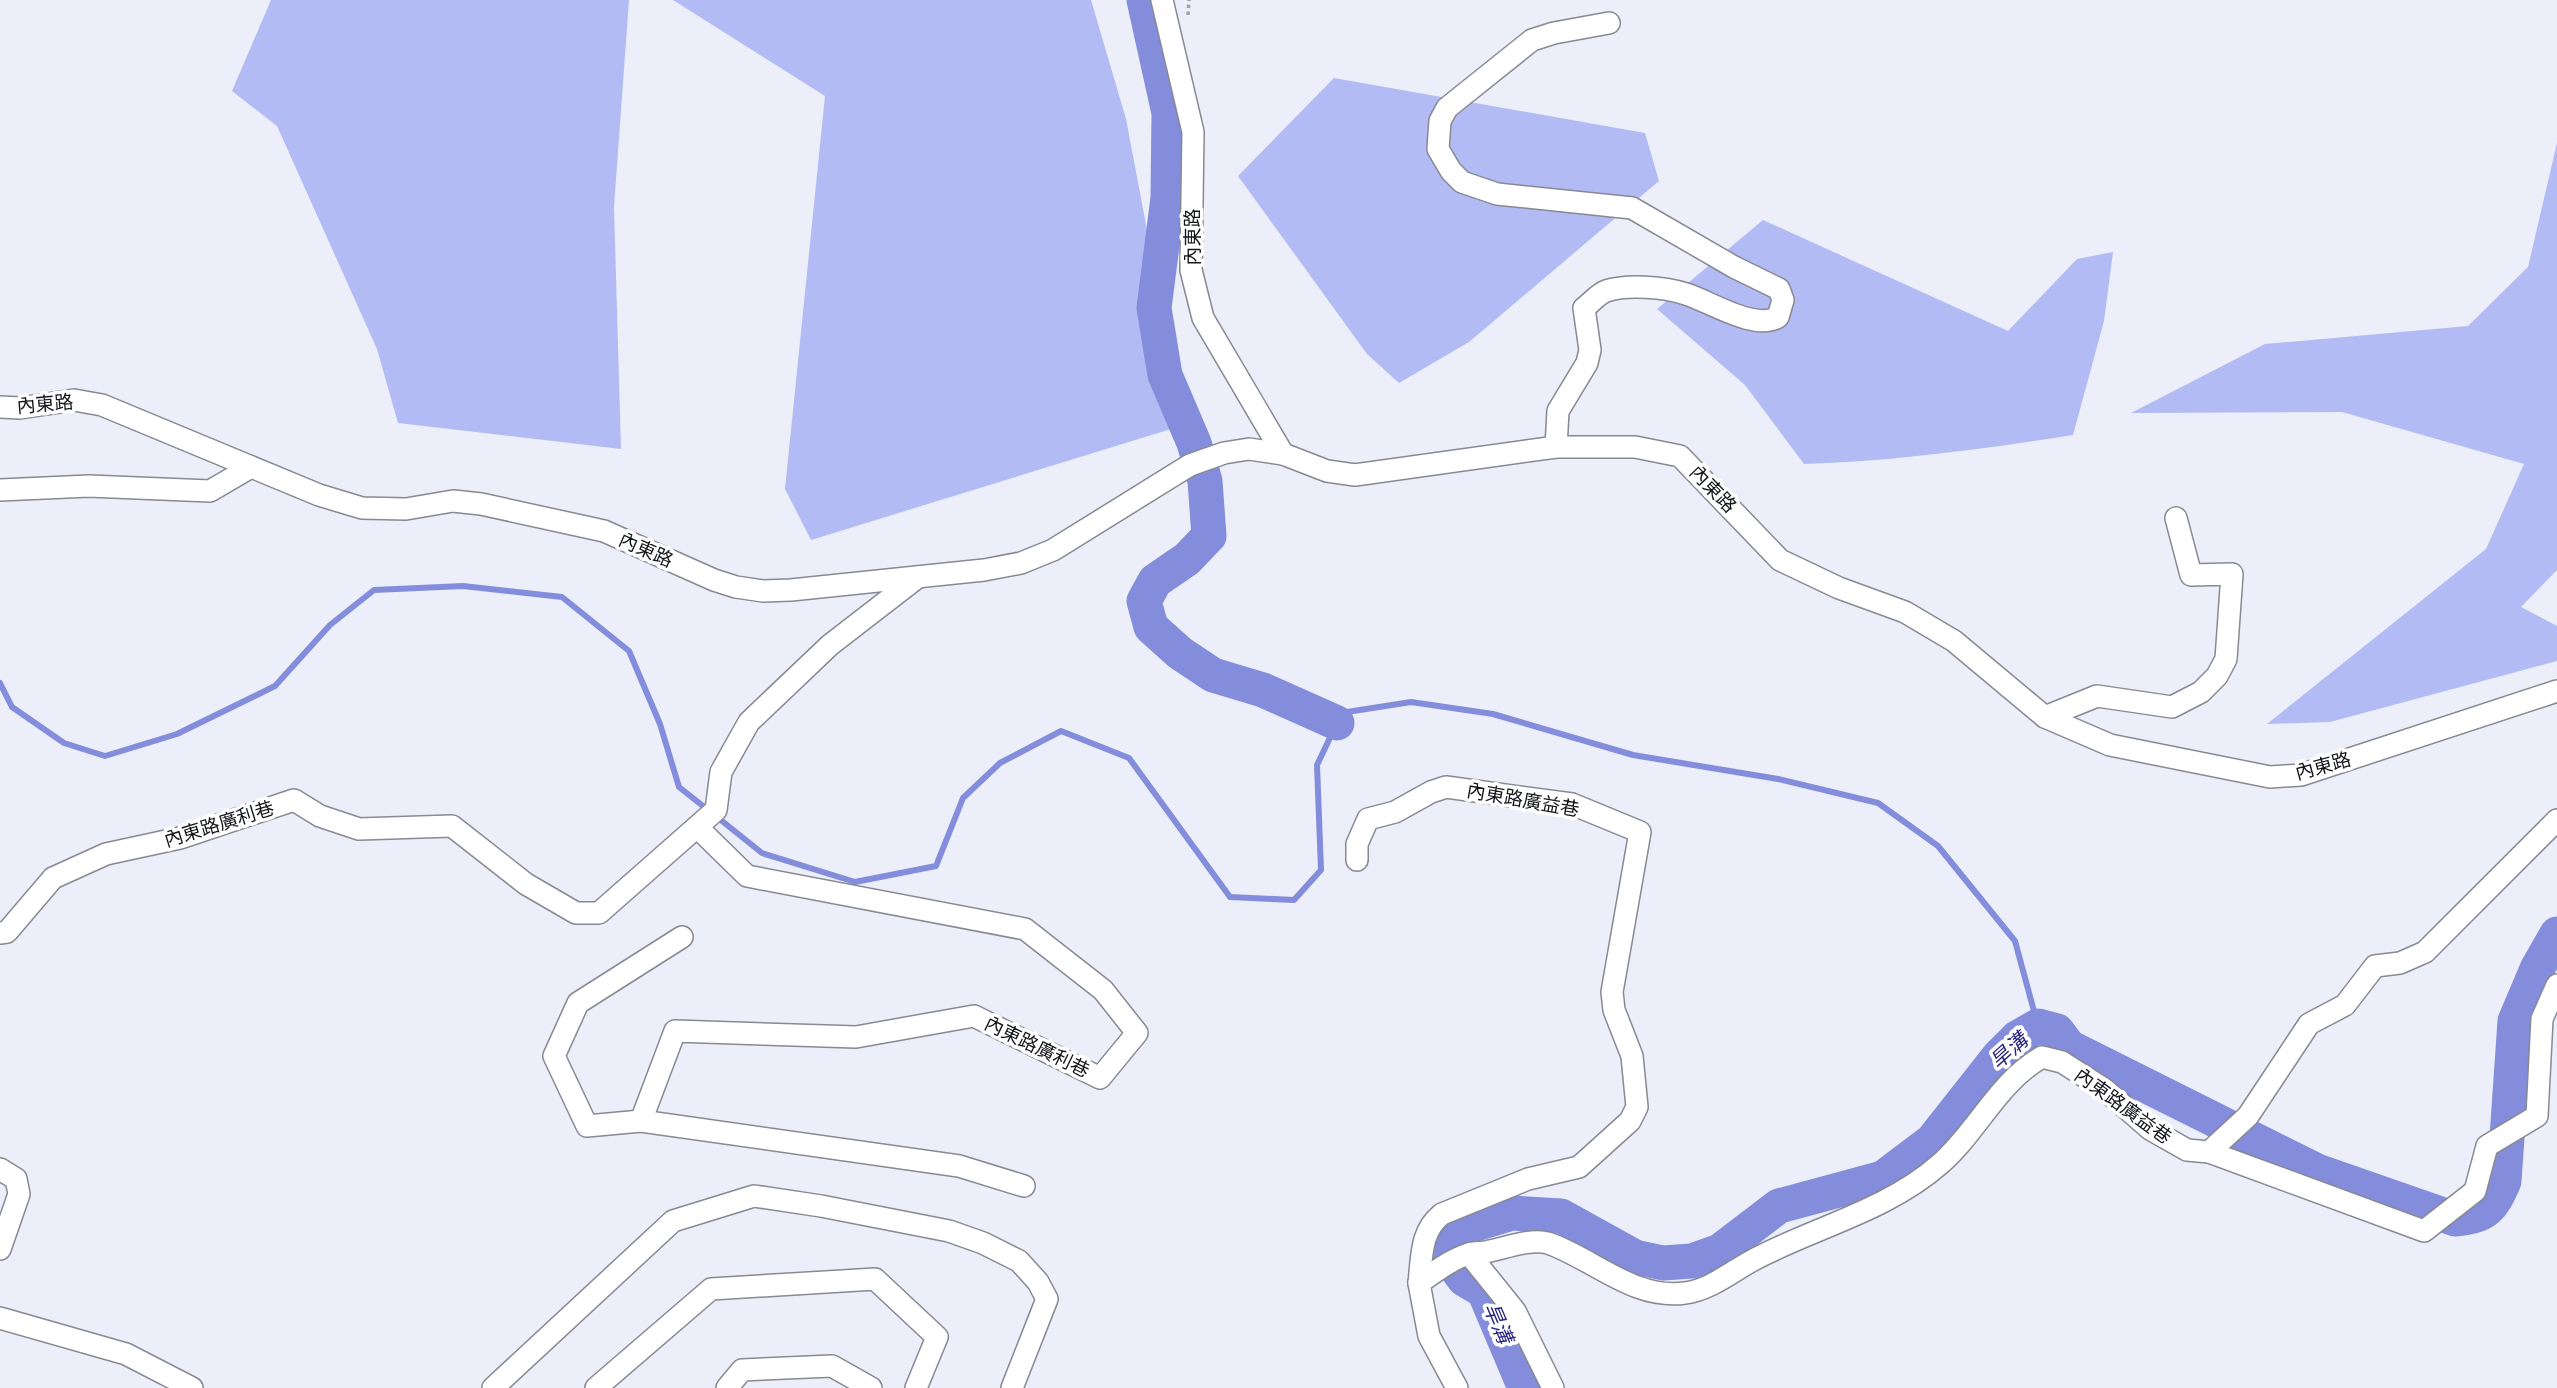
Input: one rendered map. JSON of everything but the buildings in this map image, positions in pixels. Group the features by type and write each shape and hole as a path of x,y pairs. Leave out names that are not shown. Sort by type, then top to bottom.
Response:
{"street":[{"name":"內東路","path":"1162,0 1193,132 1191,270 1203,318 1283,454"},
{"path":"1556,447 1558,411 1587,363 1590,350 1584,308 1603,292 1630,286 1685,293 1755,321 1771,321 1778,317 1783,300 1779,289 1734,267 1632,208 1497,194 1462,182 1444,160 1438,149 1437,138 1440,121 1447,108 1532,40 1553,33 1609,23"},
{"name":"內東路","path":"0,407 20,408 74,400 103,405 319,495 362,508 406,509 453,501 481,504 604,531 714,580 763,591 918,577 1021,563 1054,550 1191,465 1214,456 1249,449 1283,454 1327,471 1355,475 1556,447 1635,447 1680,456 1780,560 1839,588 1905,612 1954,641 2045,717 2110,745 2270,776 2301,775 2557,691"},
{"path":"0,490 89,486 211,491 251,467"},
{"path":"2045,717 2097,696 2172,707 2202,692 2217,676 2226,659 2232,574 2191,575 2176,518"},
{"name":"內東路廣利巷","path":"0,933 7,932 53,878 106,854 180,838 294,800 320,816 359,829 452,826 526,884 576,913 599,913 716,810 722,772 749,722 830,645 918,577"},
{"name":"內東路廣益巷","path":"1357,860 1357,844 1368,818 1395,813 1431,792 1446,787 1572,804 1640,832 1612,992 1614,1010 1632,1056 1637,1107 1630,1121 1579,1167 1528,1179 1442,1214 1424,1234 1419,1283 1429,1336 1457,1388"},
{"path":"2557,820 2424,952 2400,962 2375,967 2345,1005 2308,1024 2248,1116 2210,1152 2424,1231 2474,1191 2487,1146 2538,1116 2542,1019 2557,985"},
{"name":"內東路廣利巷","path":"641,1121 675,1031 856,1037 974,1016 1100,1078 1137,1033 1103,990 1025,929 747,876 697,827"},
{"path":"682,937 578,1003 554,1056 587,1126 641,1121 959,1166 1024,1186"},
{"name":"內東路廣益巷","path":"1419,1283 1444,1266 1469,1254 1487,1252 1507,1245 1545,1242 1645,1291 1664,1294 1688,1293 1760,1256 1898,1195 1941,1163 2005,1088 2026,1066 2042,1057 2062,1062 2104,1089 2150,1129 2187,1150 2210,1152"},
{"path":"0,1169 16,1179 19,1194 0,1249"},
{"path":"493,1388 673,1221 754,1196 949,1231 983,1243 1019,1261 1038,1282 1047,1299 1012,1388"},
{"path":"1469,1254 1515,1311 1553,1388"},
{"path":"596,1388 710,1289 875,1279 937,1337 916,1388"},
{"path":"0,1318 126,1354 192,1388"},
{"path":"727,1388 742,1370 832,1366 871,1388"}],"shaded area":[{"path":"271,0 629,0 614,207 621,449 398,423 377,349 277,126 232,91"},
{"path":"673,0 1091,0 1126,119 1184,425 811,540 785,489 825,96"},
{"path":"1334,78 1645,133 1659,181 1469,342 1399,383 1367,354 1238,176"},
{"path":"2557,143 2557,570 2521,607 2557,626 2557,661 2330,722 2267,724 2486,549 2524,464 2342,412 2131,413 2265,344 2468,326 2528,267"},
{"path":"1763,220 2008,331 2077,259 2113,252 2104,321 2073,435 1939,454 1804,464 1745,385 1657,309"}],"waterway":[{"path":"1144,0 1169,113 1168,198 1154,308 1165,375 1194,443 1205,481 1209,536 1187,559 1155,581 1144,601 1151,627 1180,653 1213,675 1263,690 1337,723"},
{"path":"0,683 12,707 64,743 105,756 177,734 275,686 330,625 374,590 463,586 562,597 629,651 660,724 679,787 708,810"},
{"path":"717,817 762,853 855,882 936,866 963,798 1000,763 1061,731 1129,758 1230,897 1294,900 1321,870 1317,765 1337,723 1347,712 1411,702 1493,714 1633,755 1778,779 1878,803 1938,846 2015,941 2038,1026"},
{"name":"旱溝","path":"1525,1388 1484,1291 1464,1279 1445,1253 1452,1236 1469,1226 1512,1213 1561,1216 1635,1257 1663,1263 1692,1261 1720,1251 1779,1206 1883,1178 1932,1141 1999,1056 2017,1038 2038,1026 2057,1031 2069,1047 2317,1171 2455,1219 2481,1213 2491,1205 2504,1181 2515,1021 2537,969 2557,934"}]}
